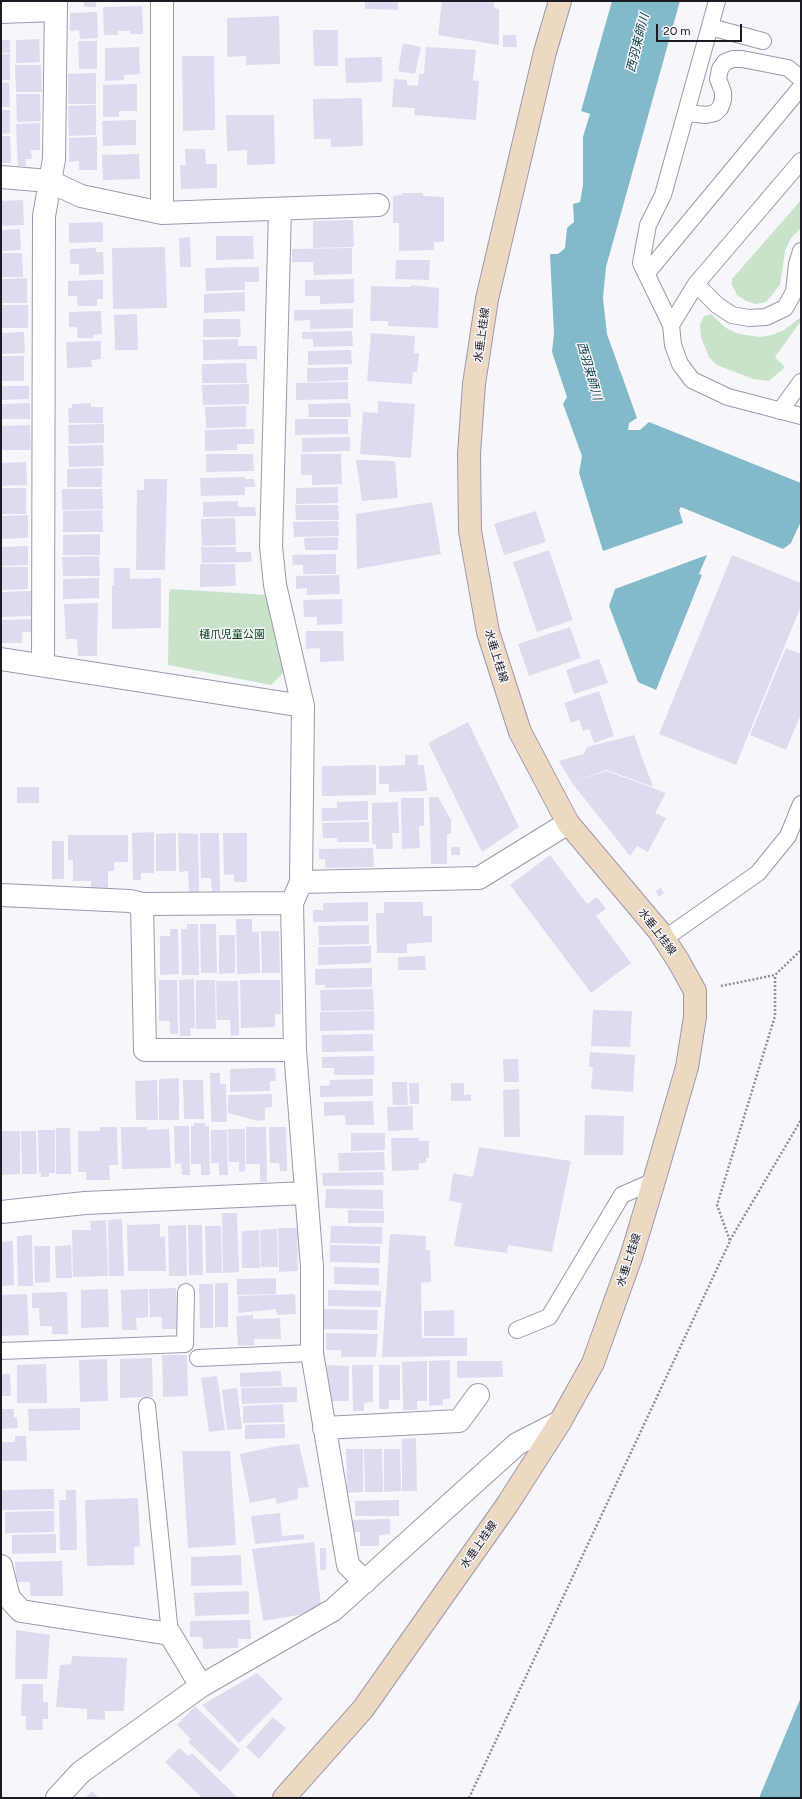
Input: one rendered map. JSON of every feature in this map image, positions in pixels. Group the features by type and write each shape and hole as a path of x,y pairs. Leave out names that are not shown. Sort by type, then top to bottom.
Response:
{"main road":[{"name":"水垂上桂線","path":"284,1798 362,1709 507,1505 560,1422 593,1363 631,1257 654,1181 687,1067 695,1017 695,991 664,939 568,823 520,732 488,632 470,531 469,454 474,392 487,299 544,60 560,1"}],"street":[{"path":"162,1 162,214"},
{"path":"1,12 56,6 54,158 44,216 43,664"},
{"path":"1,177 49,181 81,196 162,214 378,205"},
{"path":"280,209 271,546 275,585 302,706 301,882 292,903 295,1050 312,1267 312,1353 348,1565 365,1582"},
{"path":"1,659 43,664 302,706"},
{"path":"301,882 479,878 568,823"},
{"path":"1,895 130,901 142,904 292,903"},
{"path":"142,904 145,1050 295,1050"},
{"path":"1,1212 84,1203 306,1193"},
{"path":"324,1428 459,1421 478,1395"},
{"path":"57,1798 81,1772 201,1686 333,1610 517,1444 560,1422"},
{"path":"1,1566 11,1613 170,1634 201,1686"}],"lane":[{"path":"717,1 663,195 648,225 641,263 671,324 673,345 680,364 692,380 728,397 801,416"},
{"path":"710,27 763,41"},
{"path":"686,113 706,115 715,113 720,108 723,100 723,92 718,79 720,69 725,62 733,59 742,59 788,68 801,79"},
{"path":"646,274 801,87"},
{"path":"671,324 696,284 801,161"},
{"path":"696,284 717,305 732,315 749,318 766,317 785,308 794,292 797,264 801,251"},
{"path":"780,411 801,382"},
{"path":"664,939 758,873 788,836 801,804"},
{"path":"517,1330 548,1317 622,1195 654,1181"},
{"path":"1,1351 185,1344 186,1292"},
{"path":"198,1358 312,1353"},
{"path":"147,1406 170,1634"},
{"path":"299,1798 362,1709"}],"path":[{"path":"695,991 775,975 801,950"},
{"path":"730,1241 717,1205 775,1016 775,975"},
{"path":"469,1798 730,1241 801,1120"}],"green space":[{"path":"801,200 801,228 791,238 785,251 780,285 766,302 755,304 746,301 737,295 732,285 732,279"},
{"path":"711,314 726,328 739,334 760,337 772,335 784,330 801,317 801,321 775,357 785,367 769,381 753,379 717,365 709,357 701,337 700,325 704,316"},
{"name":"樋爪児童公園","path":"171,589 268,595 285,671 271,685 168,665 169,593"}],"water":[{"name":"西羽束師川","path":"612,1 680,1 606,267 603,298 607,334 637,418 629,423 628,430 640,430 649,422 801,483 801,521 791,543 783,549 681,507 679,510 683,523 603,551 579,473 582,456 563,404 567,397 552,352 554,334 550,254 558,254 565,248 567,228 574,222 573,204 580,202 583,185 583,137 590,114 581,111"},
{"path":"707,555 699,574 702,575 656,690 638,682 609,606 615,589"},
{"path":"801,1697 801,1798 759,1798"}],"building":[{"path":"84,1 96,1 96,7 84,7"},
{"path":"365,1 398,1 398,10 365,9"},
{"path":"442,1 494,1 494,8 499,9 499,45 438,35"},
{"path":"142,6 143,34 130,34 130,31 118,31 118,35 104,35 103,7"},
{"path":"97,12 98,38 80,39 79,30 70,31 70,13"},
{"path":"279,16 280,64 246,65 246,56 227,57 227,18"},
{"path":"313,30 338,30 338,66 314,66"},
{"path":"503,35 516,35 517,47 503,47"},
{"path":"39,39 40,62 16,63 16,40"},
{"path":"1,40 10,40 10,53 1,53"},
{"path":"78,41 97,41 97,69 79,69"},
{"path":"403,43 421,47 415,74 398,71"},
{"path":"139,47 140,74 124,75 124,80 105,81 105,48"},
{"path":"426,47 476,50 473,80 479,81 476,120 414,115 415,108 392,107 394,79 407,80 407,85 418,86 419,74 424,74"},
{"path":"1,54 10,54 10,80 1,80"},
{"path":"182,56 214,56 215,130 183,131"},
{"path":"382,57 382,82 346,83 345,58"},
{"path":"15,65 41,65 42,92 16,92"},
{"path":"96,73 96,104 68,104 68,74"},
{"path":"9,82 10,107 1,107 1,83"},
{"path":"137,84 137,111 119,111 119,117 103,117 103,85"},
{"path":"16,94 40,94 41,121 17,122"},
{"path":"362,98 363,146 331,147 331,139 314,139 313,99"},
{"path":"96,105 96,135 69,136 68,106"},
{"path":"1,110 10,110 10,133 1,134"},
{"path":"226,115 274,115 275,164 247,165 247,150 227,151"},
{"path":"136,120 136,145 103,146 102,121"},
{"path":"40,123 40,150 31,150 32,159 26,159 26,166 18,166 16,124"},
{"path":"1,136 10,136 11,163 1,163"},
{"path":"97,137 97,170 79,170 79,161 69,162 69,138"},
{"path":"185,149 205,149 206,164 217,164 217,188 181,189 180,165 186,165"},
{"path":"139,154 140,179 103,180 102,155"},
{"path":"402,193 423,193 423,196 444,197 444,242 434,242 434,250 399,251 399,223 393,223 393,196 402,195"},
{"path":"23,200 24,225 1,226 1,201"},
{"path":"353,220 354,247 313,248 313,221"},
{"path":"103,222 103,242 69,243 69,223"},
{"path":"20,229 21,250 1,251 1,230"},
{"path":"216,236 253,236 254,259 216,260"},
{"path":"190,237 191,267 180,267 179,238"},
{"path":"165,247 167,308 113,309 112,248"},
{"path":"96,248 96,252 103,252 104,274 79,275 79,264 70,264 70,249"},
{"path":"352,248 352,274 314,275 313,262 292,262 292,249"},
{"path":"1,253 22,253 23,277 1,277"},
{"path":"396,260 430,260 429,280 395,279"},
{"path":"259,267 259,282 245,282 245,290 206,291 205,268"},
{"path":"27,278 27,303 1,303 1,279"},
{"path":"354,279 354,303 320,304 320,296 305,296 305,280"},
{"path":"103,280 103,299 97,299 97,306 78,306 77,296 68,296 68,281"},
{"path":"411,285 439,288 438,328 388,326 388,321 370,321 371,286 411,287"},
{"path":"245,292 245,311 204,313 204,294"},
{"path":"1,305 28,305 28,328 1,328"},
{"path":"353,309 353,328 310,329 310,320 294,321 294,310"},
{"path":"101,311 102,334 93,335 93,338 78,338 77,327 69,327 69,312"},
{"path":"137,314 138,350 115,350 114,315"},
{"path":"203,319 240,319 241,337 203,337"},
{"path":"352,331 353,346 313,347 313,339 302,339 302,332"},
{"path":"24,332 25,353 1,354 1,333"},
{"path":"371,333 415,336 414,353 419,353 417,372 413,372 412,384 367,381"},
{"path":"238,339 238,346 257,346 257,359 203,360 203,340"},
{"path":"101,341 101,359 91,360 92,367 67,368 66,342"},
{"path":"351,350 352,364 308,365 308,351"},
{"path":"1,356 24,356 24,381 1,381"},
{"path":"246,363 247,383 202,383 202,364"},
{"path":"348,367 348,380 307,382 307,368"},
{"path":"348,382 348,399 296,400 296,383"},
{"path":"249,384 249,404 203,405 202,385"},
{"path":"1,386 29,386 29,399 1,400"},
{"path":"378,401 415,404 411,458 360,454 363,412 378,413"},
{"path":"30,403 30,419 1,419 1,404"},
{"path":"91,403 91,407 103,407 103,423 69,423 68,408 72,408 72,404"},
{"path":"350,403 351,417 309,417 308,404"},
{"path":"246,406 246,427 206,428 205,407"},
{"path":"295,419 348,419 348,434 295,435"},
{"path":"104,424 104,443 69,444 68,425"},
{"path":"30,425 31,450 1,450 1,426"},
{"path":"254,429 254,444 237,444 237,450 205,451 205,430"},
{"path":"350,437 350,451 302,452 302,438"},
{"path":"103,445 104,466 69,467 68,446"},
{"path":"206,454 253,454 254,471 206,472"},
{"path":"301,454 341,454 342,484 312,485 312,475 301,475"},
{"path":"356,460 395,461 398,498 362,501"},
{"path":"26,462 27,485 1,486 1,463"},
{"path":"102,468 102,487 67,487 67,469"},
{"path":"245,477 245,479 254,479 255,487 245,487 245,495 201,496 200,478"},
{"path":"144,479 167,479 165,570 136,570 137,490 144,490"},
{"path":"338,487 338,503 296,504 296,488"},
{"path":"1,488 26,488 26,514 1,514"},
{"path":"62,489 102,489 103,509 62,510"},
{"path":"238,501 238,507 255,507 256,516 203,517 203,502"},
{"path":"432,502 441,554 357,569 356,514"},
{"path":"295,505 338,505 339,520 296,520"},
{"path":"102,510 103,532 63,532 63,511"},
{"path":"536,511 546,542 504,555 494,524"},
{"path":"28,515 28,538 1,539 1,516"},
{"path":"235,518 236,545 202,546 201,519"},
{"path":"338,521 339,536 294,537 293,522"},
{"path":"100,534 100,555 63,555 63,535"},
{"path":"338,537 338,550 305,550 304,538"},
{"path":"28,546 28,565 1,566 1,547"},
{"path":"201,547 236,547 236,552 251,552 252,562 202,563"},
{"path":"549,550 573,620 537,632 513,562"},
{"path":"336,554 336,574 303,574 303,565 293,565 292,555"},
{"path":"732,555 801,583 801,606 736,765 659,734"},
{"path":"99,556 100,576 63,576 62,557"},
{"path":"200,564 235,564 236,586 200,587"},
{"path":"1,567 28,567 28,589 1,590"},
{"path":"114,568 130,568 130,579 161,578 161,628 112,629 112,585 114,585"},
{"path":"339,575 340,594 307,595 307,588 296,589 296,576"},
{"path":"99,578 99,598 63,599 63,579"},
{"path":"31,591 31,616 1,617 1,592"},
{"path":"342,599 342,624 317,625 317,617 304,617 303,600"},
{"path":"98,603 97,656 78,656 77,639 66,639 64,604"},
{"path":"32,619 32,632 22,632 22,643 2,643 2,620"},
{"path":"570,627 581,658 529,676 518,644"},
{"path":"306,631 343,631 344,661 320,662 320,648 306,649"},
{"path":"786,648 801,654 801,714 786,750 750,735"},
{"path":"599,659 608,683 574,694 566,670"},
{"path":"599,691 614,736 594,743 589,729 583,731 579,720 571,723 564,703"},
{"path":"468,722 519,827 482,852 428,743"},
{"path":"634,735 653,787 607,770 574,781 607,771 666,793 655,813 666,818 648,852 637,846 630,856 572,783 559,761 584,754 587,747"},
{"path":"405,755 418,755 418,765 424,765 427,791 389,792 389,784 379,784 379,766 405,765"},
{"path":"376,765 376,795 322,796 322,766"},
{"path":"17,787 39,787 39,803 17,803"},
{"path":"429,797 438,797 451,820 451,834 447,834 447,864 431,864"},
{"path":"401,798 424,798 424,826 419,826 420,848 402,849"},
{"path":"368,801 368,820 322,821 322,808 337,808 337,802"},
{"path":"398,802 399,833 392,833 393,849 376,849 376,844 372,844 372,803"},
{"path":"369,822 369,842 337,842 337,838 323,838 322,823"},
{"path":"154,832 154,873 141,873 141,880 133,880 132,833"},
{"path":"176,833 176,871 156,871 156,834"},
{"path":"178,833 198,834 199,892 189,892 188,871 179,872"},
{"path":"200,833 219,833 220,891 212,892 211,878 201,878"},
{"path":"223,833 247,833 247,882 234,882 234,874 224,875"},
{"path":"68,835 128,835 128,862 114,862 114,871 108,871 108,891 91,890 91,881 73,881 73,860 68,860"},
{"path":"52,841 64,841 64,879 52,879"},
{"path":"451,847 460,847 460,855 451,855"},
{"path":"373,848 374,867 325,868 325,859 319,859 319,849"},
{"path":"550,855 587,904 597,897 606,909 596,916 631,963 591,993 510,885"},
{"path":"661,888 664,893 659,897 655,891"},
{"path":"368,902 368,921 313,922 313,910 323,910 323,903"},
{"path":"384,902 423,902 423,916 432,916 432,942 407,944 407,953 377,953 376,913 384,913"},
{"path":"236,919 252,919 252,932 259,932 260,973 237,974"},
{"path":"187,924 198,924 199,975 182,975 181,929 187,929"},
{"path":"200,924 216,924 217,973 201,973"},
{"path":"369,925 369,944 319,945 318,926"},
{"path":"170,929 178,929 179,974 160,975 160,936 170,936"},
{"path":"261,931 279,931 280,973 262,973"},
{"path":"219,935 235,935 235,973 219,974"},
{"path":"371,946 371,963 318,965 318,947"},
{"path":"425,956 426,970 398,970 398,957"},
{"path":"372,968 372,987 325,988 325,985 315,985 315,969"},
{"path":"194,979 195,1028 190,1028 191,1036 180,1036 179,980"},
{"path":"159,980 177,980 178,1034 170,1034 170,1021 159,1021"},
{"path":"196,980 215,980 216,1029 196,1029"},
{"path":"240,980 280,980 281,1014 275,1014 275,1027 241,1028"},
{"path":"216,981 238,981 239,1035 231,1036 230,1020 217,1020"},
{"path":"373,989 374,1010 321,1011 320,990"},
{"path":"593,1010 632,1011 630,1047 591,1046"},
{"path":"374,1011 374,1030 320,1031 320,1012"},
{"path":"373,1034 373,1051 322,1052 322,1035"},
{"path":"590,1052 635,1055 633,1092 591,1089 593,1067 589,1067"},
{"path":"374,1056 374,1075 334,1075 334,1068 322,1068 322,1057"},
{"path":"503,1059 518,1059 519,1082 504,1082"},
{"path":"275,1068 276,1081 270,1081 270,1091 230,1092 230,1069"},
{"path":"210,1073 220,1073 220,1084 226,1084 227,1122 211,1122"},
{"path":"179,1078 179,1120 159,1120 159,1079"},
{"path":"373,1079 373,1096 320,1097 320,1086 330,1085 330,1080"},
{"path":"157,1080 158,1120 136,1120 135,1081"},
{"path":"183,1080 203,1080 204,1119 184,1119"},
{"path":"392,1082 407,1082 408,1105 393,1105"},
{"path":"409,1083 419,1083 419,1104 410,1104"},
{"path":"451,1083 464,1083 464,1095 471,1094 471,1101 451,1101"},
{"path":"519,1089 520,1137 504,1137 503,1090"},
{"path":"272,1094 272,1107 265,1108 265,1120 258,1121 228,1113 228,1095"},
{"path":"373,1101 374,1125 346,1125 345,1115 324,1116 324,1102"},
{"path":"413,1106 413,1130 388,1131 387,1107"},
{"path":"585,1115 624,1116 623,1155 584,1155"},
{"path":"194,1123 205,1123 205,1126 209,1126 210,1175 201,1175 201,1164 191,1164 191,1126 194,1126"},
{"path":"174,1126 189,1126 190,1175 182,1175 181,1163 175,1164"},
{"path":"100,1127 117,1127 118,1165 109,1165 110,1180 86,1180 86,1172 78,1172 78,1131 100,1131"},
{"path":"121,1127 147,1127 147,1130 169,1129 171,1168 122,1169"},
{"path":"246,1127 266,1127 267,1182 260,1182 260,1164 246,1164"},
{"path":"269,1127 286,1127 287,1171 280,1171 279,1163 270,1163"},
{"path":"56,1128 70,1128 71,1174 56,1174"},
{"path":"228,1129 245,1129 245,1171 239,1172 239,1162 229,1162"},
{"path":"38,1130 55,1130 55,1173 49,1173 49,1177 41,1177 41,1173 39,1173"},
{"path":"211,1130 227,1130 228,1175 219,1175 219,1163 211,1163"},
{"path":"1,1131 20,1131 20,1174 1,1175"},
{"path":"21,1131 36,1131 37,1174 22,1174"},
{"path":"351,1133 385,1133 385,1150 351,1151"},
{"path":"391,1138 419,1138 419,1141 429,1141 429,1158 426,1158 426,1163 419,1163 419,1170 392,1171"},
{"path":"479,1147 571,1161 552,1252 508,1245 507,1253 454,1246 462,1203 449,1201 453,1173 473,1177"},
{"path":"384,1152 385,1170 339,1171 338,1153"},
{"path":"383,1172 384,1185 323,1186 322,1173"},
{"path":"326,1189 383,1190 383,1209 325,1208"},
{"path":"348,1210 384,1211 384,1223 348,1223"},
{"path":"222,1213 237,1213 239,1272 223,1273"},
{"path":"122,1219 124,1276 109,1276 108,1220"},
{"path":"106,1220 108,1276 73,1277 72,1230 91,1230 90,1221"},
{"path":"160,1224 160,1237 165,1236 166,1271 128,1271 127,1225"},
{"path":"186,1225 187,1276 169,1276 168,1226"},
{"path":"188,1225 202,1225 203,1275 189,1275"},
{"path":"205,1226 221,1226 222,1273 206,1273"},
{"path":"331,1226 382,1227 382,1244 330,1243"},
{"path":"278,1228 297,1228 298,1271 279,1272"},
{"path":"277,1229 278,1267 261,1267 260,1230"},
{"path":"259,1230 260,1268 242,1268 242,1231"},
{"path":"390,1234 426,1236 426,1250 430,1250 431,1282 421,1283 422,1338 467,1338 467,1356 382,1357"},
{"path":"32,1235 33,1286 18,1286 17,1236"},
{"path":"13,1241 14,1285 1,1286 1,1242"},
{"path":"71,1245 72,1278 56,1278 55,1246"},
{"path":"330,1245 380,1246 380,1263 330,1262"},
{"path":"34,1246 50,1246 50,1282 35,1283"},
{"path":"334,1267 379,1268 379,1285 334,1284"},
{"path":"276,1278 276,1294 237,1295 237,1279"},
{"path":"215,1283 228,1283 228,1327 215,1327"},
{"path":"199,1284 213,1284 213,1328 200,1328"},
{"path":"176,1288 177,1329 162,1329 162,1317 150,1317 149,1289"},
{"path":"108,1289 109,1327 81,1328 81,1290"},
{"path":"148,1289 148,1317 136,1318 137,1330 122,1330 121,1290"},
{"path":"328,1290 381,1291 381,1307 328,1306"},
{"path":"67,1292 68,1334 52,1334 52,1326 40,1326 39,1308 32,1308 32,1293"},
{"path":"27,1294 29,1335 1,1336 1,1295"},
{"path":"295,1294 296,1314 277,1315 276,1309 238,1313 238,1296"},
{"path":"324,1309 378,1310 377,1330 324,1329"},
{"path":"454,1310 454,1336 424,1336 424,1311"},
{"path":"253,1315 253,1319 280,1318 281,1339 254,1339 254,1345 238,1346 236,1316"},
{"path":"326,1333 378,1334 376,1357 341,1357 341,1350 326,1350"},
{"path":"162,1355 187,1355 188,1396 163,1397"},
{"path":"152,1358 153,1397 120,1398 120,1359"},
{"path":"107,1359 108,1401 80,1402 79,1360"},
{"path":"450,1360 450,1399 443,1399 443,1405 429,1406 429,1361"},
{"path":"427,1361 427,1401 417,1401 417,1410 403,1410 402,1362"},
{"path":"457,1361 502,1361 503,1377 457,1378"},
{"path":"46,1364 47,1403 17,1403 17,1365"},
{"path":"327,1365 349,1366 349,1401 331,1401 331,1395 327,1396"},
{"path":"352,1365 373,1365 373,1402 364,1403 364,1411 353,1411"},
{"path":"379,1365 400,1365 400,1400 389,1400 389,1409 379,1409"},
{"path":"281,1371 282,1386 240,1387 240,1373"},
{"path":"1,1374 10,1374 11,1396 1,1396"},
{"path":"217,1376 225,1430 209,1432 201,1378"},
{"path":"297,1387 297,1402 242,1404 241,1388"},
{"path":"237,1388 242,1429 227,1430 222,1390"},
{"path":"283,1404 284,1422 243,1423 243,1406"},
{"path":"80,1408 80,1430 29,1431 28,1409"},
{"path":"1,1409 14,1409 14,1417 17,1417 18,1428 1,1429"},
{"path":"285,1424 285,1438 245,1439 245,1425"},
{"path":"15,1436 26,1436 27,1461 1,1461 1,1442 15,1442"},
{"path":"416,1438 417,1491 402,1491 402,1439"},
{"path":"299,1444 309,1487 298,1488 298,1499 277,1504 275,1498 250,1503 240,1454 277,1446"},
{"path":"346,1449 363,1449 363,1492 347,1493"},
{"path":"364,1449 382,1449 383,1492 365,1492"},
{"path":"384,1449 400,1449 401,1491 384,1492"},
{"path":"182,1451 230,1451 236,1545 188,1548"},
{"path":"54,1489 54,1509 2,1510 2,1490"},
{"path":"66,1490 76,1490 77,1550 60,1550 59,1500 66,1500"},
{"path":"138,1498 140,1546 134,1547 134,1565 87,1566 85,1500"},
{"path":"399,1500 399,1516 355,1516 355,1501"},
{"path":"54,1511 54,1532 5,1533 5,1512"},
{"path":"280,1513 282,1536 304,1534 304,1539 255,1544 251,1516"},
{"path":"390,1519 390,1534 379,1535 379,1546 360,1546 360,1532 350,1532 350,1520"},
{"path":"56,1534 56,1553 12,1554 12,1535"},
{"path":"314,1542 321,1606 298,1615 263,1621 252,1549"},
{"path":"320,1548 326,1548 326,1570 320,1570"},
{"path":"241,1555 242,1585 191,1586 191,1557"},
{"path":"62,1561 63,1596 30,1596 30,1582 16,1582 15,1562"},
{"path":"249,1591 249,1614 195,1616 194,1593"},
{"path":"250,1620 251,1639 238,1639 238,1648 203,1649 202,1637 190,1637 190,1621"},
{"path":"16,1630 50,1635 47,1679 15,1679"},
{"path":"72,1656 127,1658 124,1711 105,1711 105,1720 87,1719 87,1709 56,1707 60,1665 71,1664"},
{"path":"257,1673 283,1699 239,1743 202,1705"},
{"path":"22,1684 43,1684 43,1702 48,1702 48,1719 42,1719 43,1730 26,1730 26,1716 21,1716"},
{"path":"195,1706 240,1750 220,1772 188,1742 191,1739 177,1725"},
{"path":"273,1717 286,1728 259,1759 246,1747"},
{"path":"179,1748 189,1756 192,1753 237,1797 202,1798 165,1762"},
{"path":"92,1791 99,1798 85,1798"}]}
